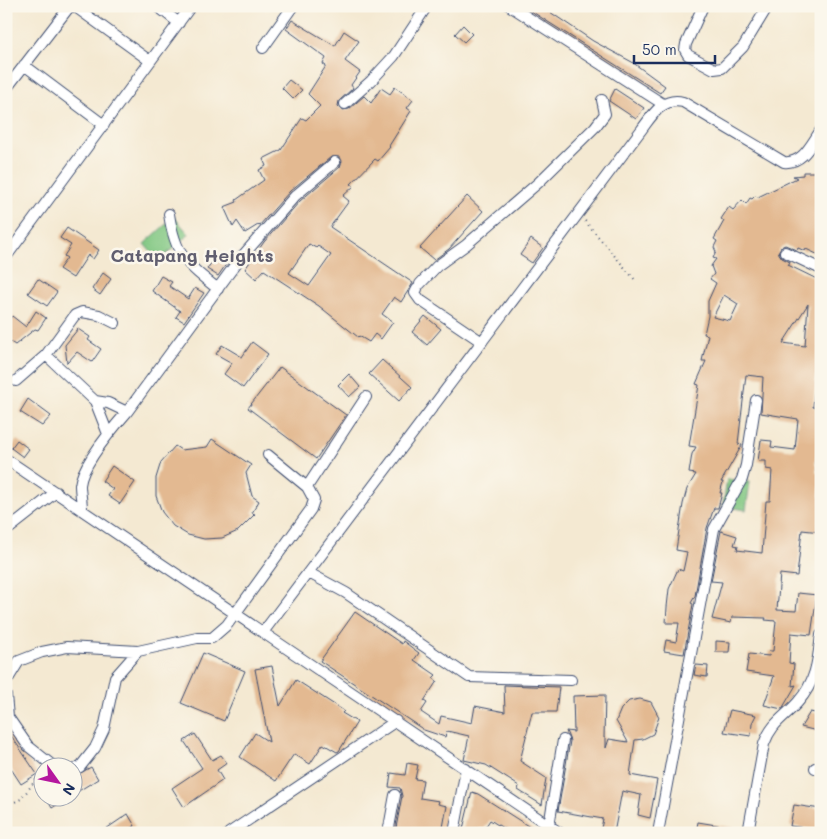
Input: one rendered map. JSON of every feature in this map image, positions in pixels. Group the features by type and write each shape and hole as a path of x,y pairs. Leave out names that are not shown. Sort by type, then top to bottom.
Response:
{"street":[{"path":"6,89 70,6"},
{"path":"74,6 150,61"},
{"path":"156,6 178,23"},
{"path":"6,257 191,6"},
{"path":"263,48 293,6"},
{"path":"345,104 372,81 394,56 426,6"},
{"path":"510,6 663,104"},
{"path":"703,6 685,50 688,55 714,69 722,68 743,47 768,6"},
{"path":"24,66 104,125"},
{"path":"482,342 420,300 415,293 437,266 466,245 538,183 595,127 605,114 602,100"},
{"path":"264,631 654,113 663,104 671,100 683,102 776,160 792,163 802,157 821,130"},
{"path":"82,509 80,486 82,476 108,434 127,412 238,261 295,196 335,162"},
{"path":"169,214 177,250 198,274 218,289"},
{"path":"784,252 821,269"},
{"path":"16,381 46,354 75,315 82,312 99,315 115,323"},
{"path":"46,354 95,402 108,434"},
{"path":"307,487 366,397"},
{"path":"658,833 714,529 724,510 736,494 744,472 756,400"},
{"path":"95,402 108,403 127,412"},
{"path":"6,682 19,661 42,652 67,647 138,651 197,638 212,638 227,625 311,509 314,500 307,487 268,455"},
{"path":"6,459 236,612 560,833"},
{"path":"6,531 56,492"},
{"path":"309,573 346,593 469,677 571,680"},
{"path":"748,833 764,744 775,723 798,702 814,677 821,636"},
{"path":"82,764 96,748 104,729 115,677 138,651"},
{"path":"6,696 8,717 28,746 40,756"},
{"path":"229,833 396,721"},
{"path":"549,826 563,740"},
{"path":"454,833 466,769"},
{"path":"388,833 395,795"}],"path":[{"path":"579,213 636,281"},
{"path":"6,806 21,799 32,785"}],"green space":[{"path":"174,217 189,234 159,261 144,244"},
{"path":"727,479 750,482 746,510 723,506"}],"building":[{"path":"523,6 541,6 593,41 632,62 665,86 660,93"},
{"path":"292,20 335,46 344,31 359,41 345,61 360,72 351,85 353,88 339,101 338,106 342,110 349,109 364,96 371,103 381,88 390,94 395,87 413,100 407,108 411,111 390,147 378,161 375,159 351,184 354,186 343,196 349,201 330,227 413,283 401,302 394,297 382,314 393,322 381,339 375,334 369,342 358,337 319,306 264,270 256,279 245,269 264,242 300,201 340,167 342,161 340,157 331,157 290,191 259,226 245,233 237,221 233,227 224,207 237,202 236,200 264,180 259,170 266,166 263,159 281,150 302,118 306,120 320,106 308,94 326,66 323,64 326,58 286,29","holes":["309,244 316,248 318,246 331,255 309,286 289,273"]},
{"path":"463,25 472,34 464,42 455,34"},
{"path":"289,80 302,90 293,99 282,88"},
{"path":"615,89 644,108 636,119 609,101"},
{"path":"803,172 821,172 821,256 806,249 805,251 798,248 797,250 785,245 778,252 782,258 790,262 788,265 821,281 818,315 821,315 821,366 817,366 813,407 821,408 815,464 817,465 816,472 821,473 819,497 821,497 821,532 802,530 797,576 780,574 777,610 796,611 798,593 817,595 811,635 791,633 789,663 794,664 792,686 796,685 782,709 764,705 774,676 746,672 749,654 769,656 770,651 773,651 776,621 765,620 766,618 732,617 731,623 712,619 722,582 711,581 721,531 737,536 734,545 738,546 737,550 762,553 766,501 770,501 772,470 766,469 766,461 758,461 761,440 772,441 771,447 795,450 798,419 761,413 763,377 746,375 738,444 742,445 721,482 723,482 720,493 722,493 718,508 714,508 707,528 695,596 691,603 693,604 684,654 664,651 666,640 676,642 679,623 666,623 667,607 669,589 678,569 683,571 687,552 676,550 683,504 687,489 696,474 689,473 692,454 696,447 689,446 699,385 696,384 706,361 702,361 708,335 704,334 708,316 708,301 716,283 710,279 714,274 711,266 716,259 713,258 716,252 714,247 717,241 714,239 724,221 721,219 729,207 733,210 742,200 746,204 750,198 758,197 797,178 793,176 803,175","holes":["724,295 738,304 730,321 713,317","808,304 805,346 783,343"]},
{"path":"467,196 483,211 449,249 434,260 420,248"},
{"path":"67,228 99,250 93,259 88,255 73,278 59,269 67,258 64,256 71,245 60,238"},
{"path":"531,239 543,248 532,263 520,255"},
{"path":"216,256 227,263 218,276 207,269"},
{"path":"103,273 111,279 100,295 92,289"},
{"path":"161,276 172,282 169,286 188,299 195,288 204,293 184,322 176,317 180,311 152,291"},
{"path":"38,279 57,292 47,306 28,293"},
{"path":"36,311 46,318 38,330 35,329 15,345 6,339 6,323 12,316 26,327"},
{"path":"425,316 441,329 427,345 412,332"},
{"path":"78,329 90,337 88,340 101,349 92,362 77,352 67,363 65,345"},
{"path":"252,342 268,354 243,388 224,374 232,363 216,354 222,345 242,357"},
{"path":"382,360 412,387 399,401 369,374"},
{"path":"280,367 346,415 316,459 248,408"},
{"path":"349,374 360,387 349,397 338,385"},
{"path":"28,399 51,416 42,426 20,412"},
{"path":"212,439 251,465 246,473 252,496 259,501 252,513 255,514 238,531 222,538 204,539 188,535 173,526 162,512 156,496 156,478 161,462 175,446 181,450 207,447"},
{"path":"17,440 29,449 23,457 11,448"},
{"path":"112,466 135,482 120,504 108,496 113,489 102,481"},
{"path":"355,612 402,644 403,641 419,653 414,660 436,675 433,678 437,681 424,701 427,703 421,712 439,724 441,716 472,723 475,706 505,712 504,685 559,687 556,712 532,712 520,761 546,778 542,805 518,790 519,786 486,765 464,760 469,736 447,731 445,737 424,730 320,661"},
{"path":"716,641 730,642 729,652 716,652"},
{"path":"203,653 245,671 224,721 181,703"},
{"path":"696,665 708,666 707,677 694,675"},
{"path":"272,666 280,706 296,680 344,711 342,713 357,722 339,751 337,752 323,744 310,764 294,754 276,781 240,757 255,733 269,742 255,669"},
{"path":"605,695 604,738 606,738 606,748 609,739 628,742 616,721 621,709 629,701 640,699 651,702 659,717 653,734 643,739 635,740 630,775 657,780 650,818 638,815 641,795 622,791 614,833 600,833 603,819 558,811 570,741 566,731 574,732 573,696"},
{"path":"730,710 756,715 752,723 751,736 724,732"},
{"path":"810,712 821,714 821,732 801,727"},
{"path":"6,728 32,767 32,777 21,784 6,761"},
{"path":"195,734 212,760 221,755 227,763 217,770 223,780 184,807 172,788 202,768 184,741"},
{"path":"407,763 418,765 415,779 423,780 420,798 439,801 438,804 447,806 442,833 395,833 402,796 400,788 389,787 391,773 405,775"},
{"path":"91,767 98,779 82,789 82,772"},
{"path":"472,792 539,833 511,833 490,820 484,829 480,828 479,833 462,833"},
{"path":"794,805 821,809 821,830 790,826"},
{"path":"128,814 135,826 124,833 100,833"},
{"path":"698,822 735,828 734,833 696,833"}],"district":[{"name":"Catapang Heights","path":"192,256"}]}
